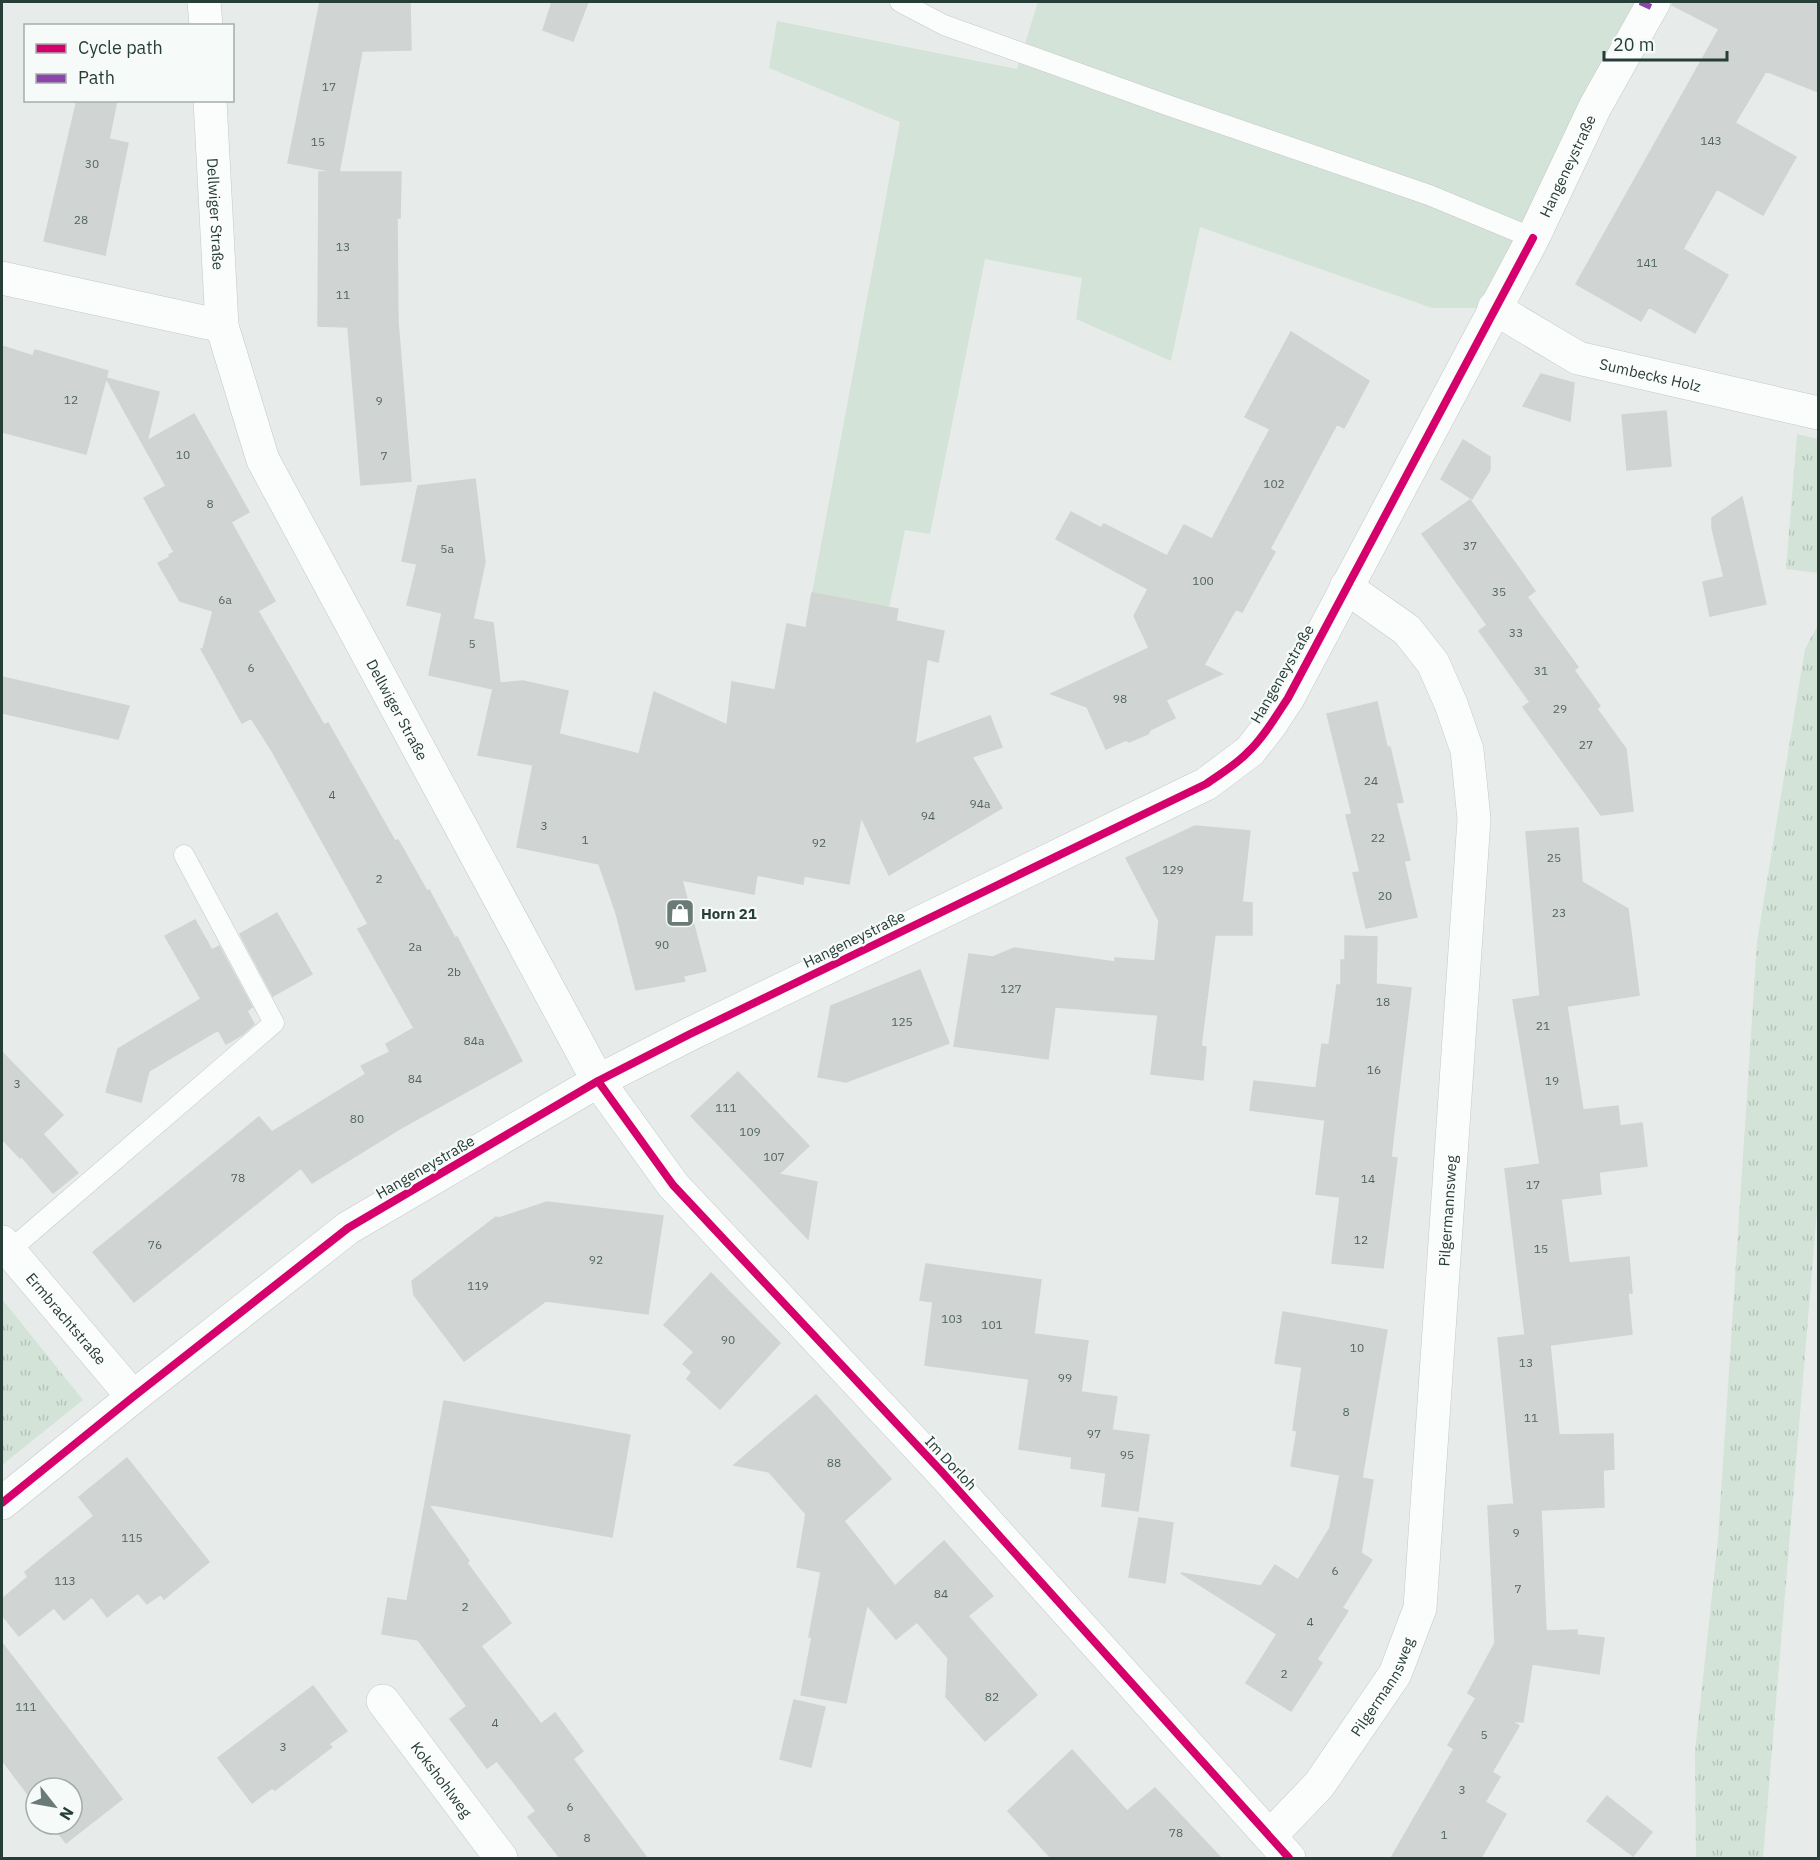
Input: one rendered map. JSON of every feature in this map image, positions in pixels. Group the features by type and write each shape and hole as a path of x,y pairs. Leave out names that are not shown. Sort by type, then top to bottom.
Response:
{"street":[{"path":"204,2 206,24"},
{"name":"Hangeneystraße","path":"2,1503 338,1234 598,1081 690,1034 1206,784 1250,751 1288,698 1533,238 1595,107 1654,2"},
{"name":"Dellwiger Straße","path":"210,102 222,326 262,460 598,1081"},
{"path":"2,278 222,326"},
{"name":"Sumbecks Holz","path":"1494,309 1578,358 1818,413"},
{"name":"Pilgermannsweg","path":"1280,1847 1319,1785 1395,1674 1420,1608 1474,819 1467,750 1452,704 1433,663 1407,630 1346,587"},
{"name":"Im Dorloh","path":"598,1081 673,1185 941,1471 1280,1847"},
{"name":"Ermbrachtstraße","path":"5,1246 133,1397"},
{"name":"Kokshohlweg","path":"383,1701 501,1858"}],"lane":[{"path":"900,2 944,25 1167,105 1430,195 1533,238"},
{"path":"5,1246 274,1023 184,855"}],"green space":[{"path":"1038,2 1662,2 1494,308 1432,308 1200,227 1171,361 1076,319 1082,278 985,259 930,534 905,530 889,608 812,593 900,122 769,68 777,21 1017,69"},
{"path":"1797,434 1818,439 1818,573 1786,569"},
{"path":"1818,625 1818,1199 1763,1858 1696,1858 1695,1752 1718,1539 1757,942 1805,649"},
{"path":"2,1299 83,1400 2,1465"}],"building":[{"path":"320,2 410,2 411,50 362,51 339,172 401,172 400,218 397,218 398,322 411,481 361,485 348,327 318,326 319,172 336,172 288,163"},
{"path":"552,2 588,2 573,41 543,30"},
{"path":"1673,2 1818,2 1818,92 1766,71 1735,123 1796,157 1763,215 1717,189 1683,249 1728,275 1695,333 1649,307 1641,321 1576,284 1719,29 1672,5"},
{"path":"77,102 117,102 109,139 128,143 105,255 44,241"},
{"path":"1291,332 1369,381 1344,428 1337,424 1270,549 1275,552 1242,612 1236,609 1204,665 1222,674 1166,700 1175,718 1150,730 1148,734 1106,749 1087,707 1051,694 1149,648 1134,616 1148,589 1056,539 1071,512 1101,528 1104,524 1167,556 1184,525 1212,539 1270,429 1245,417"},
{"path":"2,346 33,356 35,350 108,371 86,454 2,432"},
{"path":"1541,374 1574,383 1570,421 1523,406"},
{"path":"106,378 159,392 147,441 194,414 249,512 231,522 275,601 258,611 324,725 328,723 395,841 398,840 455,938 457,937 522,1061 401,1128 312,1183 301,1168 134,1302 93,1252 259,1117 272,1132 366,1074 361,1066 390,1052 386,1044 414,1028 358,929 368,924 272,751 251,718 242,723 201,649 203,649 213,611 180,601 158,563 170,557 169,555 174,552 144,498 166,486"},
{"path":"1666,411 1671,466 1627,470 1622,415"},
{"path":"1463,440 1490,457 1490,470 1472,499 1441,479"},
{"path":"475,479 485,562 473,619 493,623 500,683 523,681 568,691 559,734 639,754 654,692 727,725 732,682 775,690 787,624 806,628 812,593 898,609 896,621 944,631 938,662 927,659 915,744 990,716 1002,747 972,757 1002,808 889,875 861,817 849,884 804,876 803,884 757,875 754,894 682,880 706,971 683,976 685,981 636,990 616,913 599,864 517,847 533,765 478,755 493,689 429,675 442,613 407,605 417,564 402,561 418,486"},
{"path":"1742,497 1766,604 1710,616 1703,582 1724,577 1712,528 1712,518"},
{"path":"1470,500 1535,591 1527,597 1578,667 1574,670 1600,706 1597,709 1626,749 1633,811 1601,815 1523,707 1530,702 1479,631 1487,625 1422,534"},
{"path":"2,677 129,706 118,739 2,713"},
{"path":"1377,702 1403,802 1396,803 1410,860 1404,861 1417,917 1366,928 1353,873 1360,872 1346,815 1352,814 1327,714"},
{"path":"1195,826 1250,831 1242,902 1252,903 1252,935 1215,935 1201,1046 1206,1047 1203,1080 1151,1074 1158,1015 1055,1007 1048,1059 954,1046 969,954 993,957 1014,948 1115,962 1115,958 1155,961 1159,921 1126,858"},
{"path":"1578,828 1582,882 1628,909 1639,995 1567,1006 1583,1110 1618,1106 1620,1126 1642,1123 1647,1166 1599,1172 1601,1194 1561,1199 1569,1263 1629,1257 1632,1293 1628,1293 1632,1334 1550,1345 1559,1435 1613,1434 1614,1469 1603,1470 1604,1507 1541,1510 1546,1631 1577,1630 1577,1635 1604,1638 1599,1674 1532,1664 1523,1722 1512,1721 1519,1726 1492,1772 1500,1777 1485,1802 1506,1814 1481,1858 1391,1858 1454,1749 1448,1745 1476,1698 1468,1693 1495,1643 1488,1506 1514,1504 1498,1338 1525,1335 1505,1169 1540,1164 1513,1000 1540,996 1526,832"},
{"path":"277,913 312,974 273,996 240,934"},
{"path":"195,920 212,950 219,946 252,1007 247,1011 254,1024 242,1035 226,1044 218,1030 149,1071 141,1102 106,1092 118,1049 201,999 165,936"},
{"path":"1345,936 1377,937 1376,984 1411,988 1391,1157 1397,1158 1383,1268 1332,1263 1340,1197 1316,1194 1325,1120 1250,1110 1254,1081 1316,1088 1322,1044 1329,1045 1337,985 1341,985 1341,960 1345,960"},
{"path":"920,970 949,1043 846,1082 818,1077 831,1006"},
{"path":"2,1052 63,1115 43,1134 78,1173 53,1193 21,1156 20,1158 2,1139"},
{"path":"738,1072 809,1146 779,1174 817,1182 808,1239 691,1116"},
{"path":"547,1202 663,1216 648,1314 546,1301 464,1361 414,1295 412,1281 496,1217 499,1218"},
{"path":"926,1264 1041,1280 1034,1334 1088,1341 1081,1392 1117,1397 1112,1430 1149,1435 1138,1511 1102,1506 1106,1473 1071,1468 1072,1457 1019,1449 1029,1379 925,1365 933,1302 920,1300"},
{"path":"711,1273 780,1343 720,1409 687,1379 692,1372 683,1364 694,1352 664,1325"},
{"path":"1283,1312 1387,1330 1362,1478 1373,1480 1361,1553 1372,1560 1342,1608 1348,1611 1317,1659 1322,1663 1291,1711 1246,1683 1277,1634 1181,1573 1261,1586 1275,1565 1298,1580 1330,1528 1340,1475 1291,1466 1297,1431 1293,1430 1302,1367 1275,1363"},
{"path":"816,1395 891,1479 844,1521 895,1586 944,1541 993,1596 968,1616 1037,1695 985,1741 946,1697 948,1658 917,1622 896,1639 867,1605 846,1703 801,1695 821,1572 797,1567 806,1514 769,1472 734,1465"},
{"path":"444,1401 630,1435 612,1537 428,1504 511,1623 481,1646 541,1724 555,1713 583,1751 573,1759 647,1858 560,1858 528,1817 536,1811 497,1761 487,1768 450,1719 467,1706 418,1640 382,1634 388,1598 407,1601"},
{"path":"127,1458 209,1562 164,1599 161,1594 147,1604 138,1593 107,1617 92,1597 64,1620 54,1608 19,1636 2,1615 2,1599 28,1577 25,1572 94,1516 79,1497"},
{"path":"1139,1518 1173,1523 1165,1583 1129,1577"},
{"path":"2,1643 122,1799 84,1829 84,1776 24,1776 24,1789 2,1760"},
{"path":"313,1686 347,1731 329,1744 332,1747 275,1790 272,1788 252,1803 218,1758"},
{"path":"794,1700 825,1707 811,1767 780,1759"},
{"path":"1072,1750 1127,1811 1155,1788 1221,1858 1051,1858 1008,1811"},
{"path":"1607,1796 1652,1832 1633,1856 1587,1821"},
{"path":"60,1836 75,1836 66,1843"}],"marked path":[{"path":"1640,2 1651,7"}],"cycle path":[{"path":"2,1503 348,1228 598,1081 690,1034 1206,784 1238,761 1259,740 1288,698 1533,238"},
{"path":"598,1081 673,1185 941,1471 1289,1858"}],"place":[{"name":"Horn 21","path":"680,913"}]}
